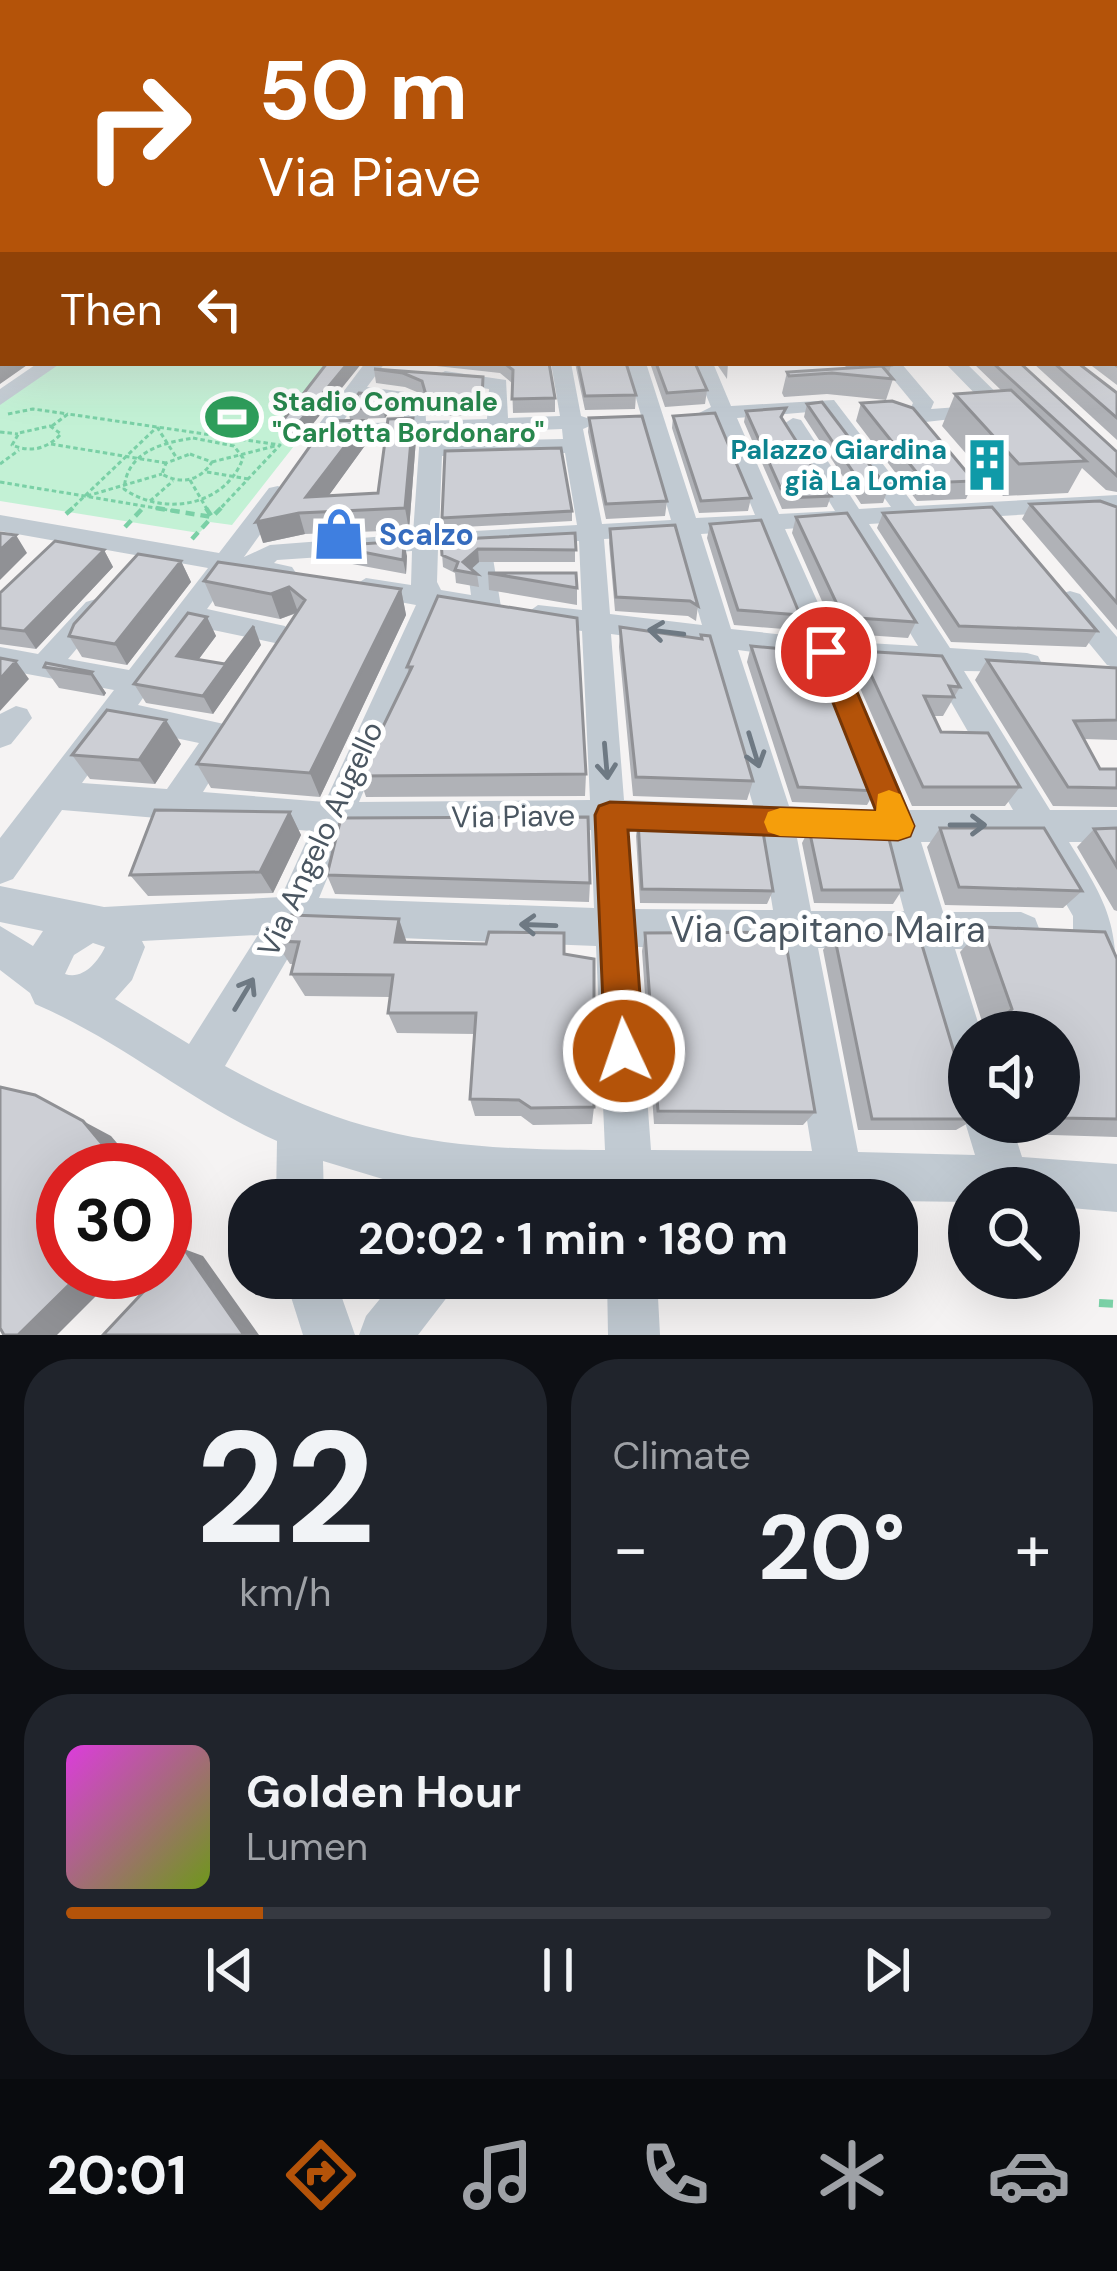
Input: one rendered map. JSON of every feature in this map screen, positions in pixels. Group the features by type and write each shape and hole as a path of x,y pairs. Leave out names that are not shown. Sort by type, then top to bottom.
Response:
{"street":[{"path":"0,399 47,366"},
{"path":"561,366 592,534 582,576 594,623 610,815 631,1179"},
{"path":"636,366 631,420 685,527 776,822 840,1179"},
{"path":"704,366 898,826 953,1011"},
{"path":"893,366 924,402 917,417"},
{"path":"959,366 1029,435"},
{"path":"0,867 187,616 238,564 284,484 354,392 378,369"},
{"path":"432,376 499,384 497,425"},
{"path":"354,392 405,397 415,403 426,434 423,581 432,599"},
{"path":"830,408 908,514"},
{"path":"325,431 571,434 631,420 723,412 889,408 917,417 1003,410"},
{"path":"917,417 936,440"},
{"path":"426,434 497,425 571,434"},
{"path":"793,425 942,660 1105,934 1117,988"},
{"path":"1074,479 1107,502 1117,523"},
{"path":"984,500 1019,541"},
{"path":"238,564 270,553 908,514 984,500 1107,502"},
{"path":"0,523 55,541 151,549 305,577"},
{"path":"477,538 493,575 487,607"},
{"path":"44,666 151,549"},
{"path":"1047,574 1110,664"},
{"path":"346,584 594,623 826,652 1054,665"},
{"name":"Via Angelo Augello","path":"197,1072 292,915 432,599"},
{"path":"187,616 280,641"},
{"path":"0,658 137,683"},
{"path":"115,714 228,726 174,807"},
{"name":"Via Piave","path":"54,794 332,818 610,815 898,826 1117,826"},
{"name":"Via Capitano Maira","path":"0,904 102,923 292,915 618,928 926,927 1105,934"},
{"path":"102,923 117,928 125,947 114,974 102,985 58,988 44,967 59,940 102,923"},
{"path":"0,945 58,988 300,1129 467,1179"},
{"path":"114,974 145,1040"},
{"path":"300,1129 300,1179"},
{"path":"918,1179 948,1180"},
{"path":"317,1299 329,1335"},
{"path":"385,1335 413,1299"},
{"path":"633,1299 634,1335"}],"path":[{"path":"0,415 33,409 280,445"},
{"path":"0,432 18,434 52,426 68,414"},
{"path":"51,444 61,434 52,426"},
{"path":"157,427 176,458"},
{"path":"55,541 84,496 157,427"},
{"path":"18,434 12,445 19,450"},
{"path":"217,439 242,455 236,477 201,498 146,505 123,485 124,474 137,458 167,443 217,439"},
{"path":"0,464 19,450 51,444 166,463 197,454 212,462 280,445"},
{"path":"181,554 280,445"},
{"path":"207,472 212,462"},
{"path":"162,474 166,463"},
{"path":"162,474 172,481 207,472 284,484"},
{"path":"84,496 162,474"},
{"path":"190,480 212,517"},
{"path":"108,544 172,481"},
{"path":"0,482 212,517"},
{"path":"1099,1303 1117,1304"}],"green space":[{"path":"50,366 357,366 232,525 210,522 199,533 0,501 0,403"}],"building":[{"path":"325,366 346,366 296,426 280,424"},
{"path":"508,366 550,366 555,398 512,399 513,370"},
{"path":"579,366 627,366 636,395 585,396"},
{"path":"657,366 696,366 707,390 667,393"},
{"path":"882,366 893,379 832,373 789,376 787,372"},
{"path":"996,366 1023,366 1117,452 1117,476"},
{"path":"1057,366 1082,366 1117,393 1117,418"},
{"path":"374,369 483,377 482,400 428,402 422,381"},
{"path":"1011,390 1086,461 1019,464 955,394"},
{"path":"359,393 391,396 383,408 348,409"},
{"path":"892,401 913,408 974,481 925,483 861,403"},
{"path":"822,402 888,489 866,491 807,404"},
{"path":"786,408 781,417 831,496 785,498 746,411"},
{"path":"715,413 751,498 701,501 673,416"},
{"path":"642,416 667,501 606,504 589,418"},
{"path":"413,418 405,508 299,513 256,522 328,421 365,420 306,497 378,493 388,419"},
{"path":"561,448 572,511 442,518 445,451"},
{"path":"1100,501 1117,507 1117,603 1030,504"},
{"path":"992,507 1097,631 959,626 883,513"},
{"path":"847,513 916,622 843,617 796,517"},
{"path":"761,520 800,615 738,610 710,524"},
{"path":"675,525 698,606 690,601 616,597 610,529"},
{"path":"0,533 16,535 0,550"},
{"path":"575,533 576,550 478,549 463,562 477,574 455,570 458,562 442,555 441,540"},
{"path":"55,541 104,550 24,631 0,628 0,593"},
{"path":"404,541 403,560 332,546"},
{"path":"138,554 181,561 115,644 69,636 74,624"},
{"path":"218,562 401,589 310,773 197,764 305,600 289,587 271,594 204,581"},
{"path":"488,573 576,573 577,588"},
{"path":"438,596 577,618 586,774 359,776 412,667 407,667"},
{"path":"188,613 207,617 177,656 225,664 254,626 203,696 134,684"},
{"path":"620,627 702,639 701,635 710,636 753,781 636,777"},
{"path":"751,646 817,652 875,791 798,787"},
{"path":"860,651 942,656 960,687 949,686 954,697 924,696 941,732 988,733 1020,787 923,787"},
{"path":"0,658 16,661 0,679"},
{"path":"987,660 1117,668 1117,720 1074,721 1100,769 1117,769 1117,788 1068,787"},
{"path":"46,663 92,672 44,667"},
{"path":"107,710 166,720 139,760 72,755"},
{"path":"155,810 290,812 260,872 130,875"},
{"path":"588,817 590,883 327,875 341,818"},
{"path":"638,821 762,826 773,891 642,889"},
{"path":"940,828 1044,828 1082,891 959,887"},
{"path":"1117,828 1117,867 1094,829"},
{"path":"809,829 887,831 902,890 822,890"},
{"path":"291,915 399,919 395,942 486,944 489,932 564,933 564,954 594,959 594,1107 531,1108 519,1100 470,1099 476,1013 388,1013 393,975 291,974 299,942 275,941"},
{"path":"983,927 1105,932 1117,959 1117,1119 1080,1118 1080,1011 1012,1009"},
{"path":"784,932 815,1112 658,1111 645,933"},
{"path":"834,934 919,935 948,1032 948,1119 872,1119"},
{"path":"0,1087 35,1095 83,1121 101,1143 36,1143 36,1299 55,1299 18,1335 4,1335 0,1328"},
{"path":"192,1260 244,1335 103,1335 137,1299 192,1299"}],"slow traffic":[{"path":"780,822 898,826 889,804"}],"place":[{"name":"Stadio Comunale \"Carlotta Bordonaro\"","path":"232,417"},
{"name":"Palazzo Giardina già La Lomia","path":"987,465"},
{"name":"Scalzo","path":"339,534"}],"route":[{"path":"624,1051 610,815 898,826 826,652"}]}
